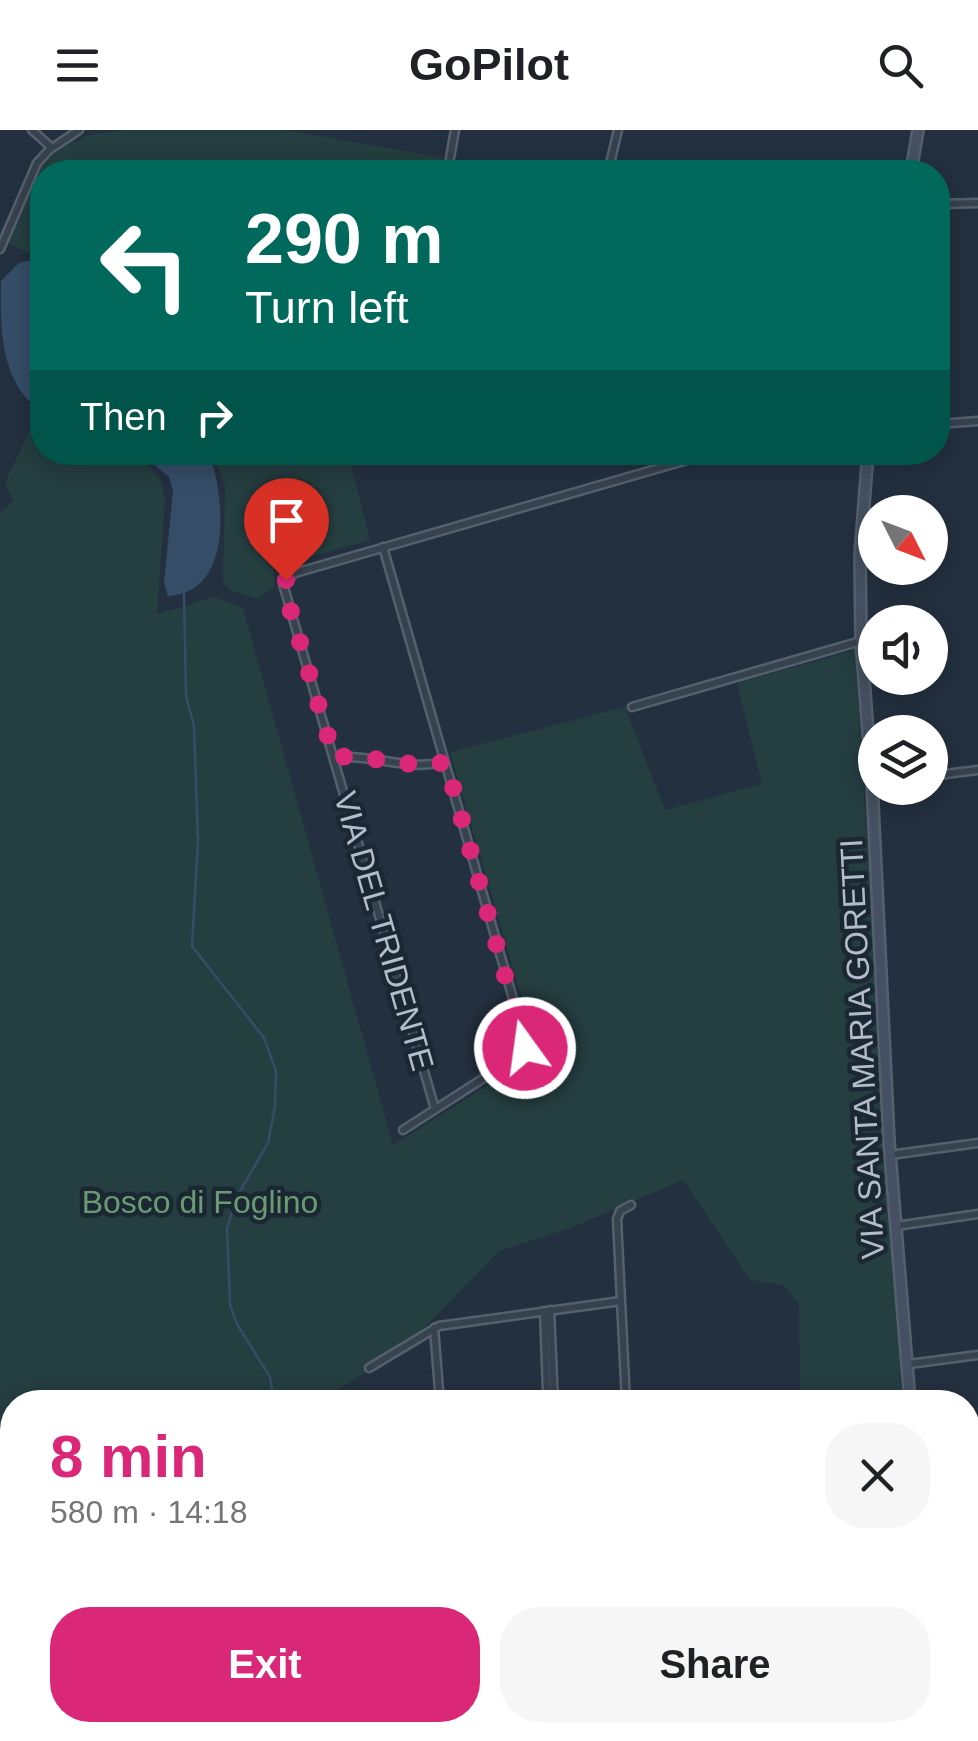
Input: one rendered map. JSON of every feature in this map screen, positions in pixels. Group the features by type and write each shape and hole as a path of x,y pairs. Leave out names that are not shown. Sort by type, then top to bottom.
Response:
{"main road":[{"path":"912,160 918,130"},
{"name":"VIA SANTA MARIA GORETTI","path":"861,605 867,465"},
{"name":"VIA SANTA MARIA GORETTI","path":"874,805 890,1155 910,1390"}],"street":[{"path":"32,130 52,148"},
{"path":"450,158 456,130"},
{"path":"611,160 618,130"},
{"path":"41,160 52,148 78,132"},
{"path":"0,249 30,180"},
{"path":"950,203 978,202"},
{"path":"950,423 978,421"},
{"path":"334,757 368,757 410,766 446,762 383,547 670,465"},
{"name":"VIA DEL TRIDENTE","path":"383,547 294,574 286,580 284,588 435,1109"},
{"path":"632,707 858,642"},
{"name":"VIA DEL TRIDENTE","path":"402,1130 525,1048 446,762"},
{"path":"948,774 978,770"},
{"path":"890,1155 978,1144"},
{"path":"625,1390 616,1219 620,1211 631,1205"},
{"path":"896,1226 978,1214"},
{"path":"369,1368 434,1328 620,1302"},
{"path":"547,1311 547,1390"},
{"path":"547,1311 553,1390"},
{"path":"434,1328 439,1390"},
{"path":"909,1364 978,1355"}],"green space":[{"path":"126,130 286,130 455,160 45,160 71,140 79,142 85,136"},
{"path":"29,184 30,252 27,252 5,242"},
{"name":"Bosco di Foglino","path":"30,430 30,465 147,465 162,483 165,501 157,614 214,597 243,608 393,1145 538,1054 450,752 625,707 665,810 762,784 737,683 855,650 858,805 865,805 901,1390 800,1390 799,1304 783,1285 750,1280 683,1180 568,1229 499,1251 424,1328 421,1340 337,1390 0,1390 0,513 13,502 5,482"},
{"path":"217,465 351,465 370,540 274,567 274,586 258,599 229,590 223,581 225,486"}],"water":[{"path":"30,261 30,402 10,371 2,335 1,281 19,263"},
{"path":"155,465 213,465 220,516 214,561 204,578 189,591 168,596 164,583 173,491 169,477"}],"waterway":[{"path":"184,594 186,696 194,726 198,840 192,946 264,1038 276,1071 268,1143 238,1195 227,1228 230,1305 237,1324 270,1377 272,1390"}],"route":[{"path":"286,580 284,588 334,757 368,757 410,766 446,762 525,1048"}]}
